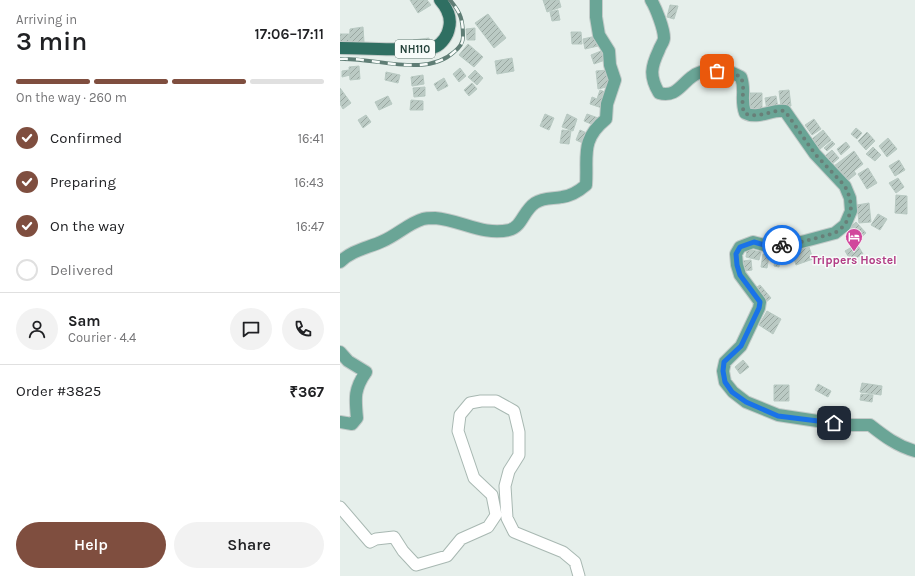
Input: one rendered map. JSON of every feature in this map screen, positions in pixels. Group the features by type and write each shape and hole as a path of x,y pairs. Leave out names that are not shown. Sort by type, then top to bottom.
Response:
{"highway":[{"name":"NH110","path":"340,48 396,50 426,49 435,47 448,34 450,26 450,16 440,0"}],"main road":[{"path":"340,262 352,253 383,242 411,224 424,218 436,218 492,232 511,230 520,225 522,217 537,201 547,198 564,197 576,193 586,185 585,158 590,137 596,127 606,119 607,104 616,80 610,65 609,51 599,35 596,17 596,0"},
{"path":"651,0 659,16 664,39 653,63 651,74 659,93 667,96 694,75 704,71 730,72 741,77 744,86 742,105 744,113 751,116 778,110 785,111 815,154 845,186 850,198 851,211 845,225 835,233 790,245 768,246 754,242 740,247 736,254 740,275 760,302 759,308 741,346 724,362 723,371 725,382 732,392 746,402 778,416 844,425 870,425 902,447 915,451"},
{"path":"340,352 348,361 366,372 358,382 355,393 357,418 352,424 340,422"}],"street":[{"path":"340,507 370,542 376,539 394,537 402,551 416,565 447,556 461,539 488,527 496,515 492,495 474,478 458,431 460,415 470,403 496,401 514,411 519,432 519,455 509,471 505,486 507,518 514,532 563,552 575,562 579,576"}],"building":[{"path":"410,0 427,0 431,5 418,13"},
{"path":"543,0 559,0 561,7 547,12"},
{"path":"670,5 678,6 674,19 667,17"},
{"path":"558,10 560,20 552,21 550,12"},
{"path":"488,14 506,38 494,48 475,23"},
{"path":"363,27 364,42 362,42 362,46 349,46 350,29"},
{"path":"475,28 475,40 467,40 466,29"},
{"path":"571,32 581,32 582,44 572,44"},
{"path":"340,34 349,34 348,46 340,45"},
{"path":"596,36 598,46 585,49 583,39"},
{"path":"429,38 430,47 414,49 413,40"},
{"path":"468,44 483,57 474,67 459,55"},
{"path":"601,51 605,60 594,64 591,55"},
{"path":"512,58 514,71 497,74 495,61"},
{"path":"359,66 360,79 350,80 349,67"},
{"path":"460,68 466,76 459,82 453,74"},
{"path":"349,70 350,75 342,77 342,71"},
{"path":"475,70 483,78 477,85 468,77"},
{"path":"607,70 611,86 598,89 596,71"},
{"path":"386,72 400,75 398,83 385,80"},
{"path":"423,75 424,84 412,86 411,77"},
{"path":"444,78 448,86 438,91 434,84"},
{"path":"472,83 477,89 469,96 464,90"},
{"path":"425,87 425,96 414,97 413,88"},
{"path":"340,88 351,103 343,109 340,104"},
{"path":"600,90 610,94 605,109 590,104 592,97 597,99"},
{"path":"789,90 791,106 781,107 779,91"},
{"path":"750,93 762,93 762,110 750,110"},
{"path":"388,96 392,104 379,110 375,102"},
{"path":"776,96 778,108 767,110 765,98"},
{"path":"411,100 423,101 423,110 410,110"},
{"path":"545,114 554,118 549,130 540,126"},
{"path":"567,114 577,119 573,131 562,127"},
{"path":"587,114 601,119 598,127 584,121"},
{"path":"366,115 371,122 363,128 358,120"},
{"path":"814,119 821,129 812,135 805,125"},
{"path":"856,128 862,133 857,139 851,134"},
{"path":"562,130 571,131 569,144 560,143"},
{"path":"580,130 589,134 585,144 576,140"},
{"path":"823,130 831,140 820,149 812,139"},
{"path":"867,132 875,141 866,150 858,141"},
{"path":"888,138 897,149 887,157 879,146"},
{"path":"832,141 835,144 827,151 824,148"},
{"path":"846,142 850,147 841,155 837,149"},
{"path":"873,147 881,155 875,161 866,154"},
{"path":"832,150 839,158 831,165 824,157"},
{"path":"854,151 863,164 854,171 856,174 846,182 834,166"},
{"path":"899,160 905,170 895,176 889,166"},
{"path":"868,168 877,183 867,189 858,174"},
{"path":"898,178 904,187 896,193 889,183"},
{"path":"896,195 907,196 907,214 895,213"},
{"path":"869,203 871,222 859,223 857,205"},
{"path":"878,214 887,219 880,230 871,225"},
{"path":"856,222 866,233 858,240 856,237 853,239 846,231"},
{"name":"Trippers Hostel","path":"857,244 863,254 851,261 845,251"},
{"path":"809,247 813,259 796,265 792,252"},
{"path":"747,249 761,252 759,260 746,257"},
{"path":"776,253 781,253 779,267 774,266"},
{"path":"763,254 769,256 767,268 761,267"},
{"path":"790,254 791,261 782,262 781,255"},
{"path":"751,260 752,270 744,271 743,261"},
{"path":"760,285 771,298 765,303 754,289"},
{"path":"767,311 781,319 773,334 759,325"},
{"path":"743,360 749,367 740,374 735,367"},
{"path":"862,383 882,386 881,395 860,392"},
{"path":"818,384 831,391 828,397 815,390"},
{"path":"774,385 789,385 789,401 774,401"},
{"path":"861,394 873,395 872,402 860,400"}],"railway":[{"path":"340,59 415,65 429,64 442,60 458,49 463,39 461,17 450,0"}],"way so far":[{"path":"717,71 730,72 741,77 744,86 742,105 744,113 751,116 778,110 785,111 815,154 845,186 850,198 851,211 845,225 835,233 790,245 782,245"}],"place":[{"name":"Trippers Hostel","path":"854,252"}],"route":[{"path":"782,245 768,246 754,242 740,247 736,254 740,275 760,302 759,308 741,346 724,362 723,371 725,382 732,392 746,402 778,416 834,423"}]}
